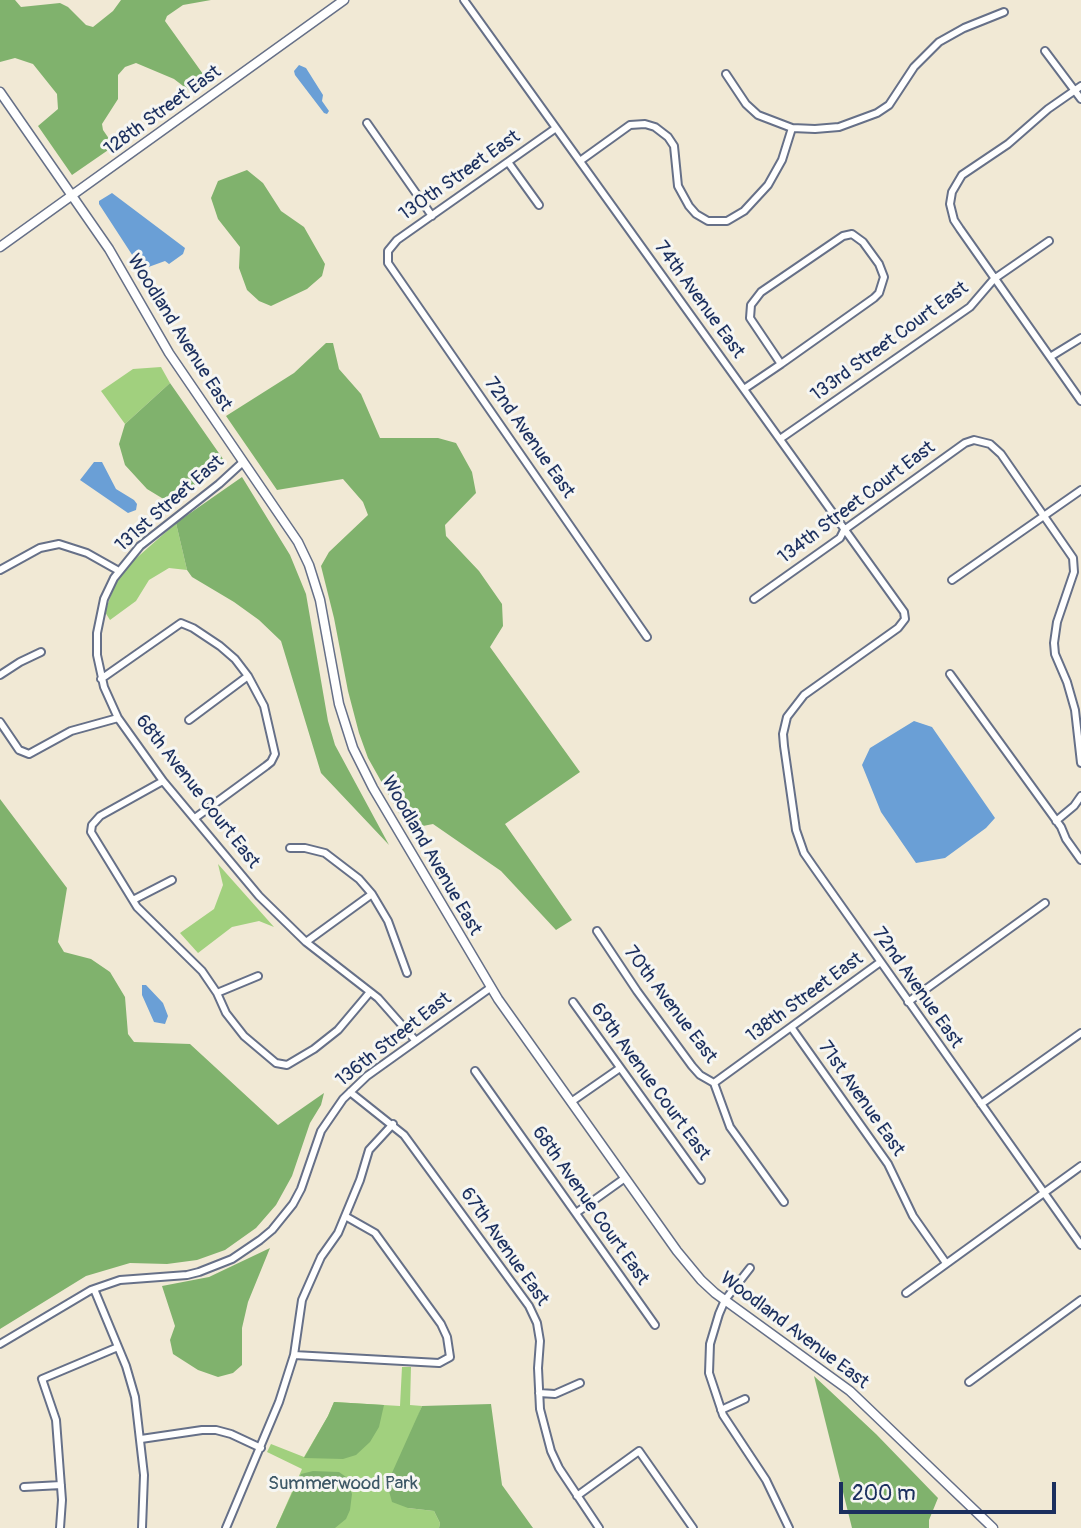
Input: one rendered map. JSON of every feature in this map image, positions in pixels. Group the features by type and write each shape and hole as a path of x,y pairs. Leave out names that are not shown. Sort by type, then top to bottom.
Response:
{"street":[{"name":"128th Street East","path":"0,247 344,0"},
{"name":"74th Avenue East","path":"464,0 904,612 905,619 898,628 804,695 789,712 784,727"},
{"path":"726,74 746,104 758,115 792,128 839,127 877,113 889,105 914,67 939,42 964,27 1004,12"},
{"path":"1045,51 1078,88 1081,99"},
{"path":"1078,88 1048,109 1008,144 962,175 954,187 950,204 954,220 1081,401"},
{"name":"Woodland Avenue East","path":"0,92 124,273 167,349 293,534 309,565 324,616 341,712 353,748 373,788 490,988 701,1280 850,1391 993,1528"},
{"path":"367,123 432,216"},
{"path":"580,160 630,125 645,124 655,127 668,136 674,146 678,186 689,206 702,218 714,222 727,221 739,215 760,195 776,174 792,128"},
{"name":"130th Street East","path":"387,255 397,240 556,128"},
{"path":"508,162 539,205"},
{"path":"744,389 781,364 874,298 883,285 884,277 879,264 863,242 852,234 848,234 754,299 749,311 750,318 781,364"},
{"name":"133rd Street Court East","path":"780,439 970,307 994,279 1049,241"},
{"name":"72nd Avenue East","path":"387,255 390,266 647,637"},
{"path":"1050,357 1081,338"},
{"name":"134th Street Court East","path":"754,599 841,538 844,530 965,443 981,440 1001,454 1045,517"},
{"name":"131st Street East","path":"119,571 131,555 153,535 243,462"},
{"path":"952,580 1081,490"},
{"path":"1045,517 1073,558 1068,594 1057,622 1054,643 1055,654 1075,710 1081,763"},
{"path":"0,570 40,548 55,544 87,553 119,571"},
{"name":"68th Avenue Court East","path":"119,571 104,599 97,633 97,655 102,679 118,718 163,781 259,896 306,942 393,1012 415,1040"},
{"path":"102,679 183,623 228,652 248,676 268,718 275,754 271,762 195,818"},
{"path":"0,675 41,652"},
{"path":"950,674 1081,860"},
{"path":"189,720 248,676"},
{"path":"0,723 19,750 29,754 71,731 118,718"},
{"name":"72nd Avenue East","path":"784,727 792,805 796,830 804,853 879,963 1081,1245"},
{"path":"163,781 100,816 91,827 94,838 147,919 193,962 217,993 226,1013 244,1036 265,1055 284,1065 293,1062 338,1030 370,992"},
{"path":"1056,821 1074,807 1081,796"},
{"name":"68th Avenue Court East","path":"290,848 305,848 325,853 351,872 372,894 392,929 407,972"},
{"path":"133,900 172,880"},
{"path":"306,942 372,894"},
{"path":"908,1002 1045,903"},
{"name":"70th Avenue East","path":"597,931 692,1066 700,1075 714,1083 716,1095 730,1127 784,1202"},
{"name":"138th Street East","path":"714,1083 879,963"},
{"path":"217,993 258,976"},
{"name":"136th Street East","path":"0,1344 94,1289 120,1280 199,1272 232,1259 260,1240 293,1204 321,1131 350,1092 415,1040 490,988"},
{"name":"69th Avenue Court East","path":"573,1002 701,1180"},
{"name":"71st Avenue East","path":"791,1027 888,1164 913,1216 946,1263"},
{"path":"981,1104 1081,1033"},
{"path":"572,1102 620,1068"},
{"name":"68th Avenue Court East","path":"475,1071 655,1325"},
{"name":"67th Avenue East","path":"350,1092 404,1135 529,1306 537,1323 540,1341 537,1368 540,1409 551,1451 559,1468 599,1528"},
{"path":"226,1528 261,1448 294,1355 302,1300 321,1257 338,1233 369,1150 393,1124"},
{"path":"906,1293 1081,1166"},
{"path":"576,1213 625,1178"},
{"path":"294,1355 439,1363 450,1357 447,1337 441,1324 375,1233 345,1216"},
{"path":"750,1268 725,1300 714,1327 708,1361 714,1395 721,1410 766,1480 789,1528"},
{"path":"94,1289 135,1397 145,1492 142,1528"},
{"path":"969,1382 1081,1300"},
{"path":"60,1528 61,1485 56,1420 42,1379 118,1347"},
{"path":"539,1393 555,1394 580,1383"},
{"path":"721,1410 744,1398"},
{"path":"141,1439 216,1430 261,1448"},
{"path":"577,1496 639,1451 693,1528"},
{"path":"24,1487 61,1485"}],"green space":[{"path":"0,0 15,0 21,7 60,3 68,7 86,25 93,27 113,11 121,0 211,0 183,5 167,16 165,21 208,81 191,92 174,79 136,63 125,67 118,75 118,99 102,124 114,146 72,175 38,126 58,109 57,94 33,64 15,58 0,62"},
{"path":"247,170 263,183 281,211 304,227 325,264 322,276 307,289 271,306 259,301 247,290 239,268 240,247 218,219 211,198 218,181"},
{"path":"326,343 333,343 339,369 361,394 380,438 438,438 456,443 472,472 476,493 445,525 446,536 479,571 502,604 503,626 490,647 580,772 505,824 572,920 556,930 501,871 433,824 408,829 368,758 359,733 321,566 329,552 368,515 363,502 343,479 277,490 226,416 294,373"},
{"path":"161,367 170,383 125,424 101,391 133,369"},
{"path":"170,383 223,459 207,477 170,503 147,489 125,465 119,444 125,424"},
{"path":"242,477 290,555 306,594 328,721 335,745 389,845 321,773 281,641 259,620 192,577 187,570 176,523"},
{"path":"176,523 187,570 169,568 149,580 136,601 110,620 105,612 116,581 132,562"},
{"path":"0,799 67,888 58,942 64,952 91,959 110,972 125,997 128,1034 134,1042 190,1044 278,1125 324,1093 321,1105 310,1123 292,1176 276,1205 256,1228 225,1250 197,1260 167,1264 130,1263 86,1276 0,1329"},
{"path":"218,864 274,927 259,921 232,927 198,953 180,933 214,909 223,885"},
{"path":"270,1248 248,1302 242,1328 242,1365 233,1373 218,1377 198,1370 173,1354 170,1340 175,1326 162,1286 209,1277"},
{"name":"Summerwood Park","path":"402,1367 411,1367 410,1405 422,1406 410,1437 408,1508 434,1511 440,1523 439,1528 276,1528 302,1469 267,1452 271,1444 304,1457 334,1402 400,1406"},
{"path":"814,1376 876,1434 938,1498 929,1520 929,1528 852,1528"},
{"path":"334,1402 384,1405 379,1427 370,1442 356,1455 343,1459 304,1458 328,1416"},
{"path":"491,1404 502,1485 533,1528 439,1528 440,1523 434,1511 408,1508 392,1502 387,1484 422,1406"},
{"path":"313,1471 339,1472 346,1477 352,1494 346,1519 335,1528 276,1528 301,1474"}],"water":[{"path":"299,65 306,68 323,95 322,101 329,111 327,114 295,75 294,71"},
{"path":"112,193 185,248 183,254 169,264 165,261 143,269 140,267 99,204 99,201"},
{"path":"94,462 102,462 116,489 137,504 136,510 128,513 80,480"},
{"path":"914,721 932,727 995,818 986,828 945,858 916,863 881,812 862,765 870,748"},
{"path":"142,985 146,985 163,1003 168,1016 165,1024 154,1022 142,995"}]}
